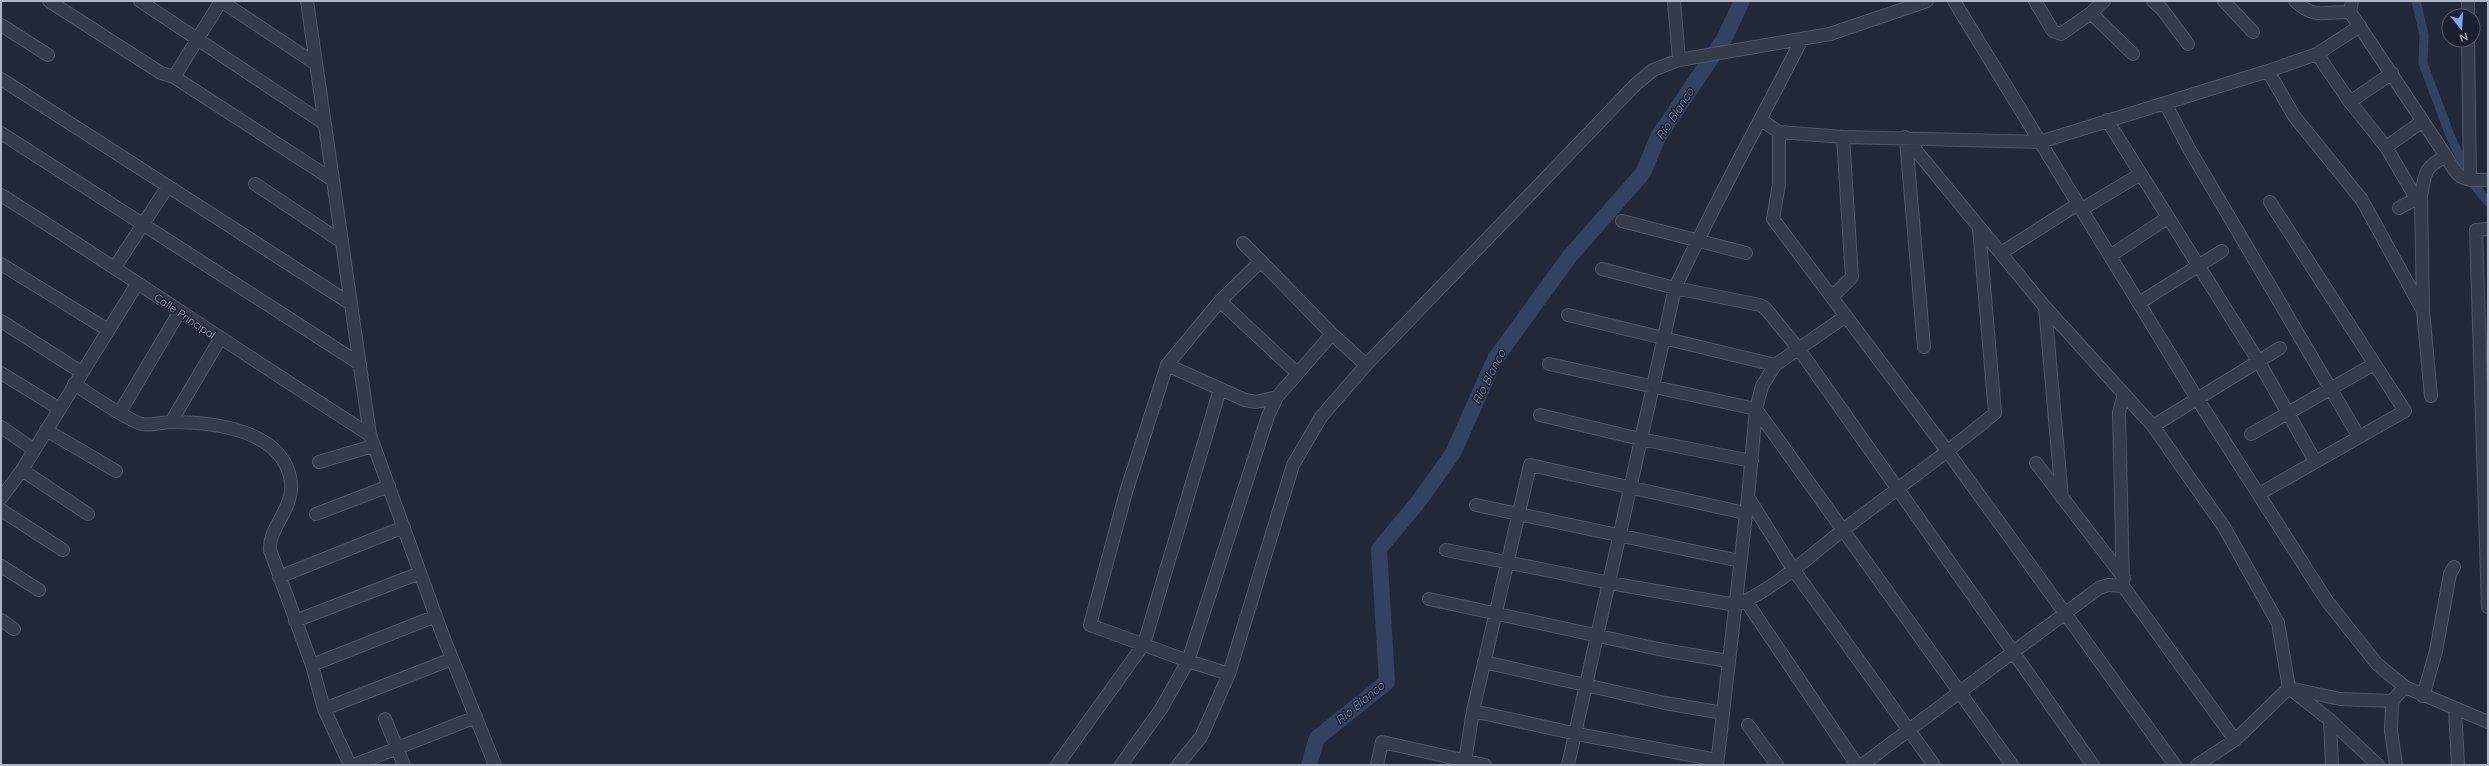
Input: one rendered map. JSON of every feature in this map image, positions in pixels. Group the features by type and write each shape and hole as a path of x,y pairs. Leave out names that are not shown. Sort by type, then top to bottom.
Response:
{"street":[{"path":"49,1 161,73 174,77 333,180"},
{"path":"140,1 198,38 325,124"},
{"path":"174,77 221,1 316,64"},
{"path":"307,1 371,441 452,659 495,765"},
{"path":"1674,1 1679,60"},
{"path":"1178,765 1201,736 1229,674 1293,465 1321,417 1366,365 1635,85 1653,70 1679,60 1830,34 1927,1"},
{"path":"1954,1 2198,400 2327,601 2378,664 2405,687 2423,696 2488,722"},
{"path":"2035,1 2053,31 2061,34 2091,13 2104,1"},
{"path":"2224,1 2253,32"},
{"path":"2295,1 2306,12 2313,14 2351,7 2360,26 2423,120 2457,176 2470,180 2488,180"},
{"path":"2162,4 2188,44"},
{"path":"2091,13 2133,54"},
{"path":"1,25 48,55"},
{"path":"1761,120 1779,132 1843,137 2040,142 2268,71 2317,54 2360,26"},
{"path":"1568,765 1577,734 1629,488 1676,288 1697,241 1802,39"},
{"path":"2468,48 2470,180"},
{"path":"2317,54 2350,102 2386,147 2419,197"},
{"path":"2268,71 2294,116 2362,200 2423,310"},
{"path":"2350,102 2392,73"},
{"path":"1,79 351,304"},
{"path":"2165,103 2188,147 2359,437"},
{"path":"2107,120 2139,175 2199,266 2259,362 2315,461"},
{"path":"2386,147 2423,120"},
{"path":"1779,132 1779,184 1773,219 1833,296 1846,316 1948,452 2175,765"},
{"path":"1,133 360,364"},
{"path":"1833,296 1852,277 1843,137"},
{"path":"1905,139 2045,306 2153,426 2224,527 2278,623 2289,688 2330,720 2378,765"},
{"path":"1905,139 1924,347"},
{"path":"2431,396 2423,310 2419,197 2426,170 2430,164 2446,156"},
{"path":"2001,253 2080,206 2139,175"},
{"path":"254,184 342,242"},
{"path":"115,267 168,186"},
{"name":"Calle Principal","path":"1,195 115,267 136,284 371,441"},
{"path":"2399,208 2419,197"},
{"path":"2259,494 2405,411 2374,364 2351,324 2270,202"},
{"path":"2110,256 2167,218"},
{"path":"1622,221 1746,254"},
{"path":"1446,550 1610,583 1741,603 1793,569 1948,452 1995,413 1980,228"},
{"path":"2488,229 2476,230 2486,441 2488,607"},
{"path":"1243,243 1332,334 1366,365"},
{"path":"2139,303 2222,251"},
{"path":"1229,674 1188,661 1090,625 1126,492 1167,365 1220,301 1261,261"},
{"path":"1,264 108,330"},
{"path":"1602,269 1676,288 1760,304 1798,348 2093,765"},
{"path":"3,490 22,470 58,408 136,284"},
{"path":"1220,301 1297,373"},
{"path":"2045,306 2062,498"},
{"path":"120,412 180,312"},
{"path":"1568,315 1775,365"},
{"path":"1473,711 1577,734 1717,762 1728,661 1741,603 1740,561 1752,461 1756,409 1762,386 1775,365 1846,316"},
{"path":"1,321 81,372"},
{"path":"1121,765 1162,709 1188,661 1268,416 1277,397 1332,334"},
{"path":"171,422 220,339"},
{"path":"2153,426 2198,400 2280,348"},
{"path":"1549,364 1652,388 1756,409 1844,529 2012,765"},
{"path":"2251,434 2374,364"},
{"path":"1167,365 1220,390 1256,402 1277,397"},
{"path":"1,373 58,408"},
{"path":"74,384 142,424 171,422 211,425 242,432 262,440 283,457 289,469 291,484 289,501 281,521 269,540 270,550 312,665 324,709 350,765"},
{"path":"1057,765 1144,644 1220,390"},
{"path":"2123,582 2119,412 2124,395"},
{"path":"1540,415 1640,439 1752,461"},
{"path":"1,427 33,449"},
{"path":"46,430 116,471"},
{"path":"319,462 371,441"},
{"path":"2036,463 2123,582 2235,740"},
{"path":"1465,761 1473,711 1530,465 1745,513"},
{"path":"22,470 88,514"},
{"path":"316,514 389,486"},
{"path":"1748,497 1793,569 1934,765"},
{"path":"1476,505 1520,513 1740,561"},
{"path":"1,510 63,550"},
{"path":"279,576 404,527"},
{"path":"1,566 39,590"},
{"path":"2423,696 2436,651 2450,574 2454,567"},
{"path":"295,621 420,572"},
{"path":"1862,765 2099,588 2108,584 2123,582"},
{"path":"1429,599 1597,636 1728,661"},
{"path":"1741,603 1856,765"},
{"path":"312,665 436,616"},
{"path":"1,620 14,629"},
{"path":"324,709 452,659"},
{"path":"1484,662 1588,684 1665,703 1723,713"},
{"path":"2396,765 2391,731 2392,701 2405,687"},
{"path":"2289,688 2340,699 2392,701"},
{"path":"2197,765 2235,740 2289,688"},
{"path":"2455,709 2458,765"},
{"path":"354,765 476,717"},
{"path":"385,719 404,765"},
{"path":"2330,720 2332,765"},
{"path":"1748,725 1777,765"},
{"path":"1377,765 1382,742 1485,765"}],"waterway":[{"name":"Río Blanco","path":"1309,765 1317,738 1387,682 1379,549 1419,501 1453,453 1495,359 1570,256 1643,173 1658,137 1724,39 1742,1"},
{"path":"2416,1 2424,35 2423,63 2449,133 2470,180 2488,202"}]}
